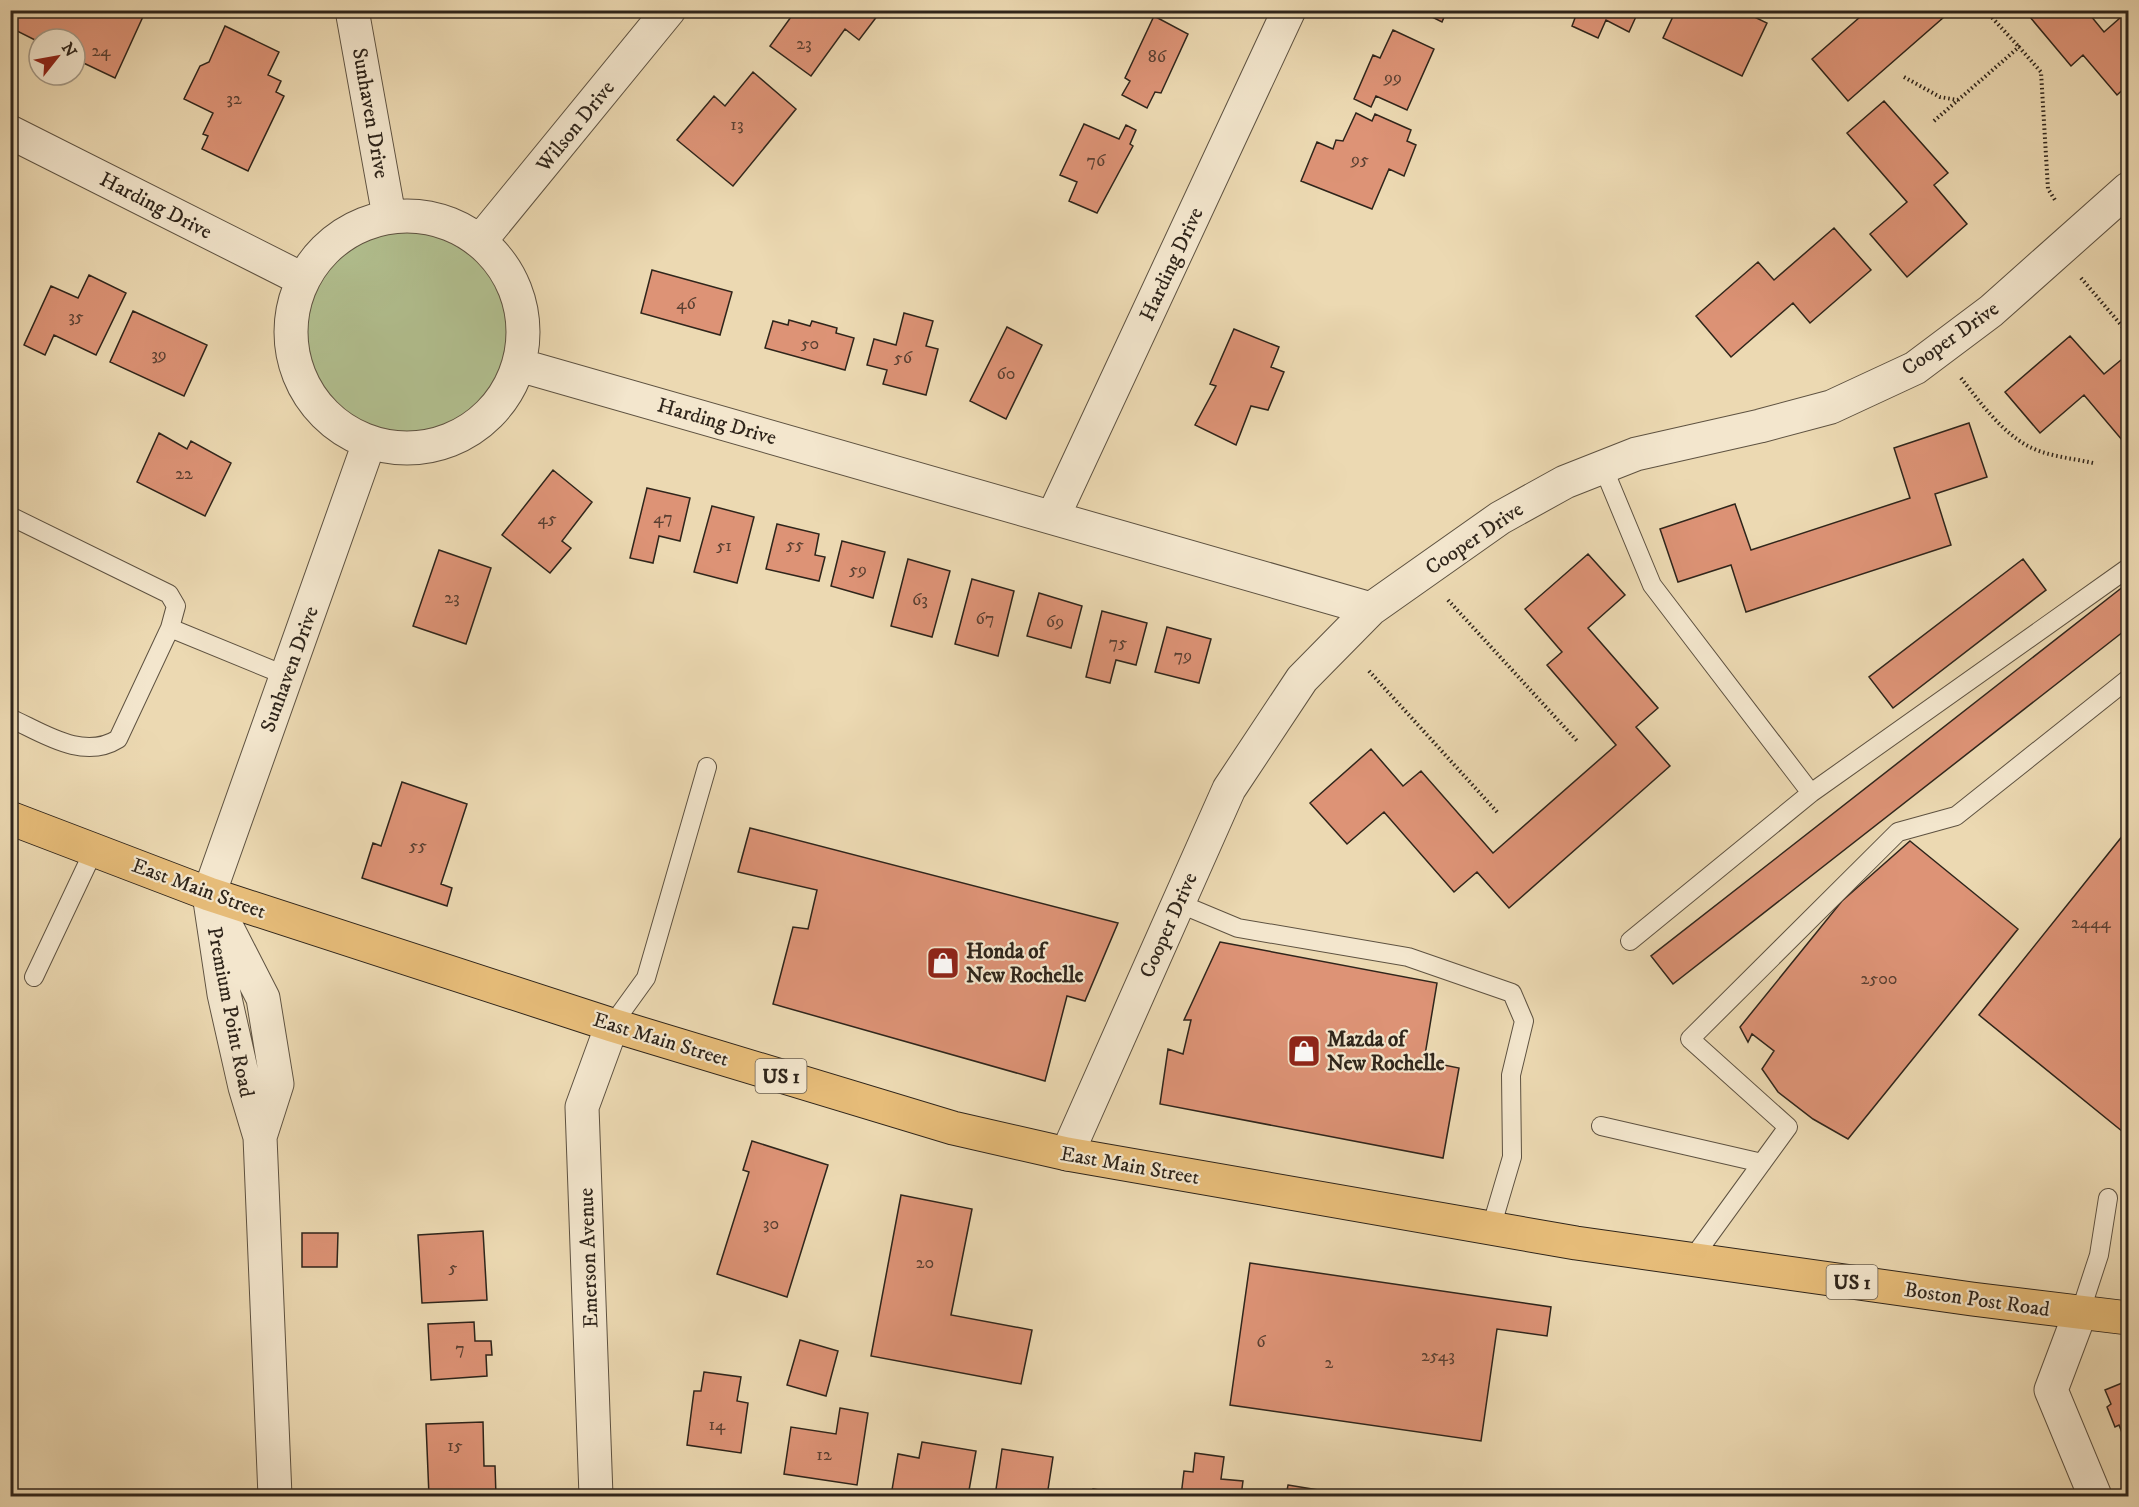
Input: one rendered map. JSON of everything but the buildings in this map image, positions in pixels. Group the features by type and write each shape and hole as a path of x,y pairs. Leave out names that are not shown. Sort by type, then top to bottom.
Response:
{"main road":[{"name":"East Main Street","path":"10,818 208,894 612,1025 953,1128 1067,1155 1576,1243"},
{"name":"Boston Post Road","path":"1576,1243 2128,1318"}],"street":[{"name":"Sunhaven Drive","path":"352,10 389,216"},
{"name":"Wilson Drive","path":"480,241 669,10"},
{"name":"Harding Drive","path":"1053,517 1289,10"},
{"name":"Harding Drive","path":"10,132 302,279"},
{"name":"Cooper Drive","path":"1067,1155 1228,789 1302,680 1371,609 1500,518 1565,482 1635,454 1760,426 1831,407 1915,368 1991,311 2128,189"},
{"path":"389,216 422,216 453,224 480,241 504,267 518,297 524,331 519,365 504,399 477,427 444,444 434,446 406,450 369,443 339,428 315,405 298,376 290,344 292,310 302,279 324,249 354,227 389,216"},
{"name":"Harding Drive","path":"519,365 1371,609"},
{"name":"Sunhaven Drive","path":"208,894 369,443"},
{"name":"Premium Point Road","path":"208,894 224,994 244,1087 260,1137 274,1497"},
{"name":"Emerson Avenue","path":"596,1497 582,1107 612,1025"},
{"path":"2080,1313 2051,1390 2095,1497"}],"lane":[{"path":"1603,467 1652,585 1811,793"},
{"path":"10,516 169,594 176,606 170,628 118,739 106,746 81,748 10,718"},
{"path":"1630,941 1811,793 2128,568"},
{"path":"170,628 287,676"},
{"path":"1692,1259 1788,1127 1690,1040 1898,832 1956,816 2128,679"},
{"path":"612,1025 646,978 707,767"},
{"path":"34,977 94,850"},
{"path":"1178,903 1238,928 1408,957 1512,993 1524,1021 1511,1075 1512,1157 1491,1228"},
{"path":"1601,1126 1762,1163"},
{"path":"2080,1313 2099,1255 2108,1198"}],"path":[{"path":"1986,12 2041,72 2048,189 2055,200"},
{"path":"1934,121 2019,47"},
{"path":"1904,77 1940,97 1959,100"},
{"path":"2082,278 2128,333"},
{"path":"1959,375 1993,418 2026,445 2049,454 2093,463"},
{"path":"1448,600 1578,742"},
{"path":"1369,671 1498,813"}],"green space":[{"path":"400,227 420,227 440,231 459,239 484,257 497,273 506,291 514,321 510,361 506,371 497,389 484,405 468,418 440,431 420,435 400,435 380,431 361,423 344,412 329,397 310,361 306,341 306,321 310,301 318,282 329,265 344,250 380,231"}],"place":[{"name":"Honda of New Rochelle","path":"943,963"},
{"name":"Mazda of New Rochelle","path":"1304,1051"}]}
